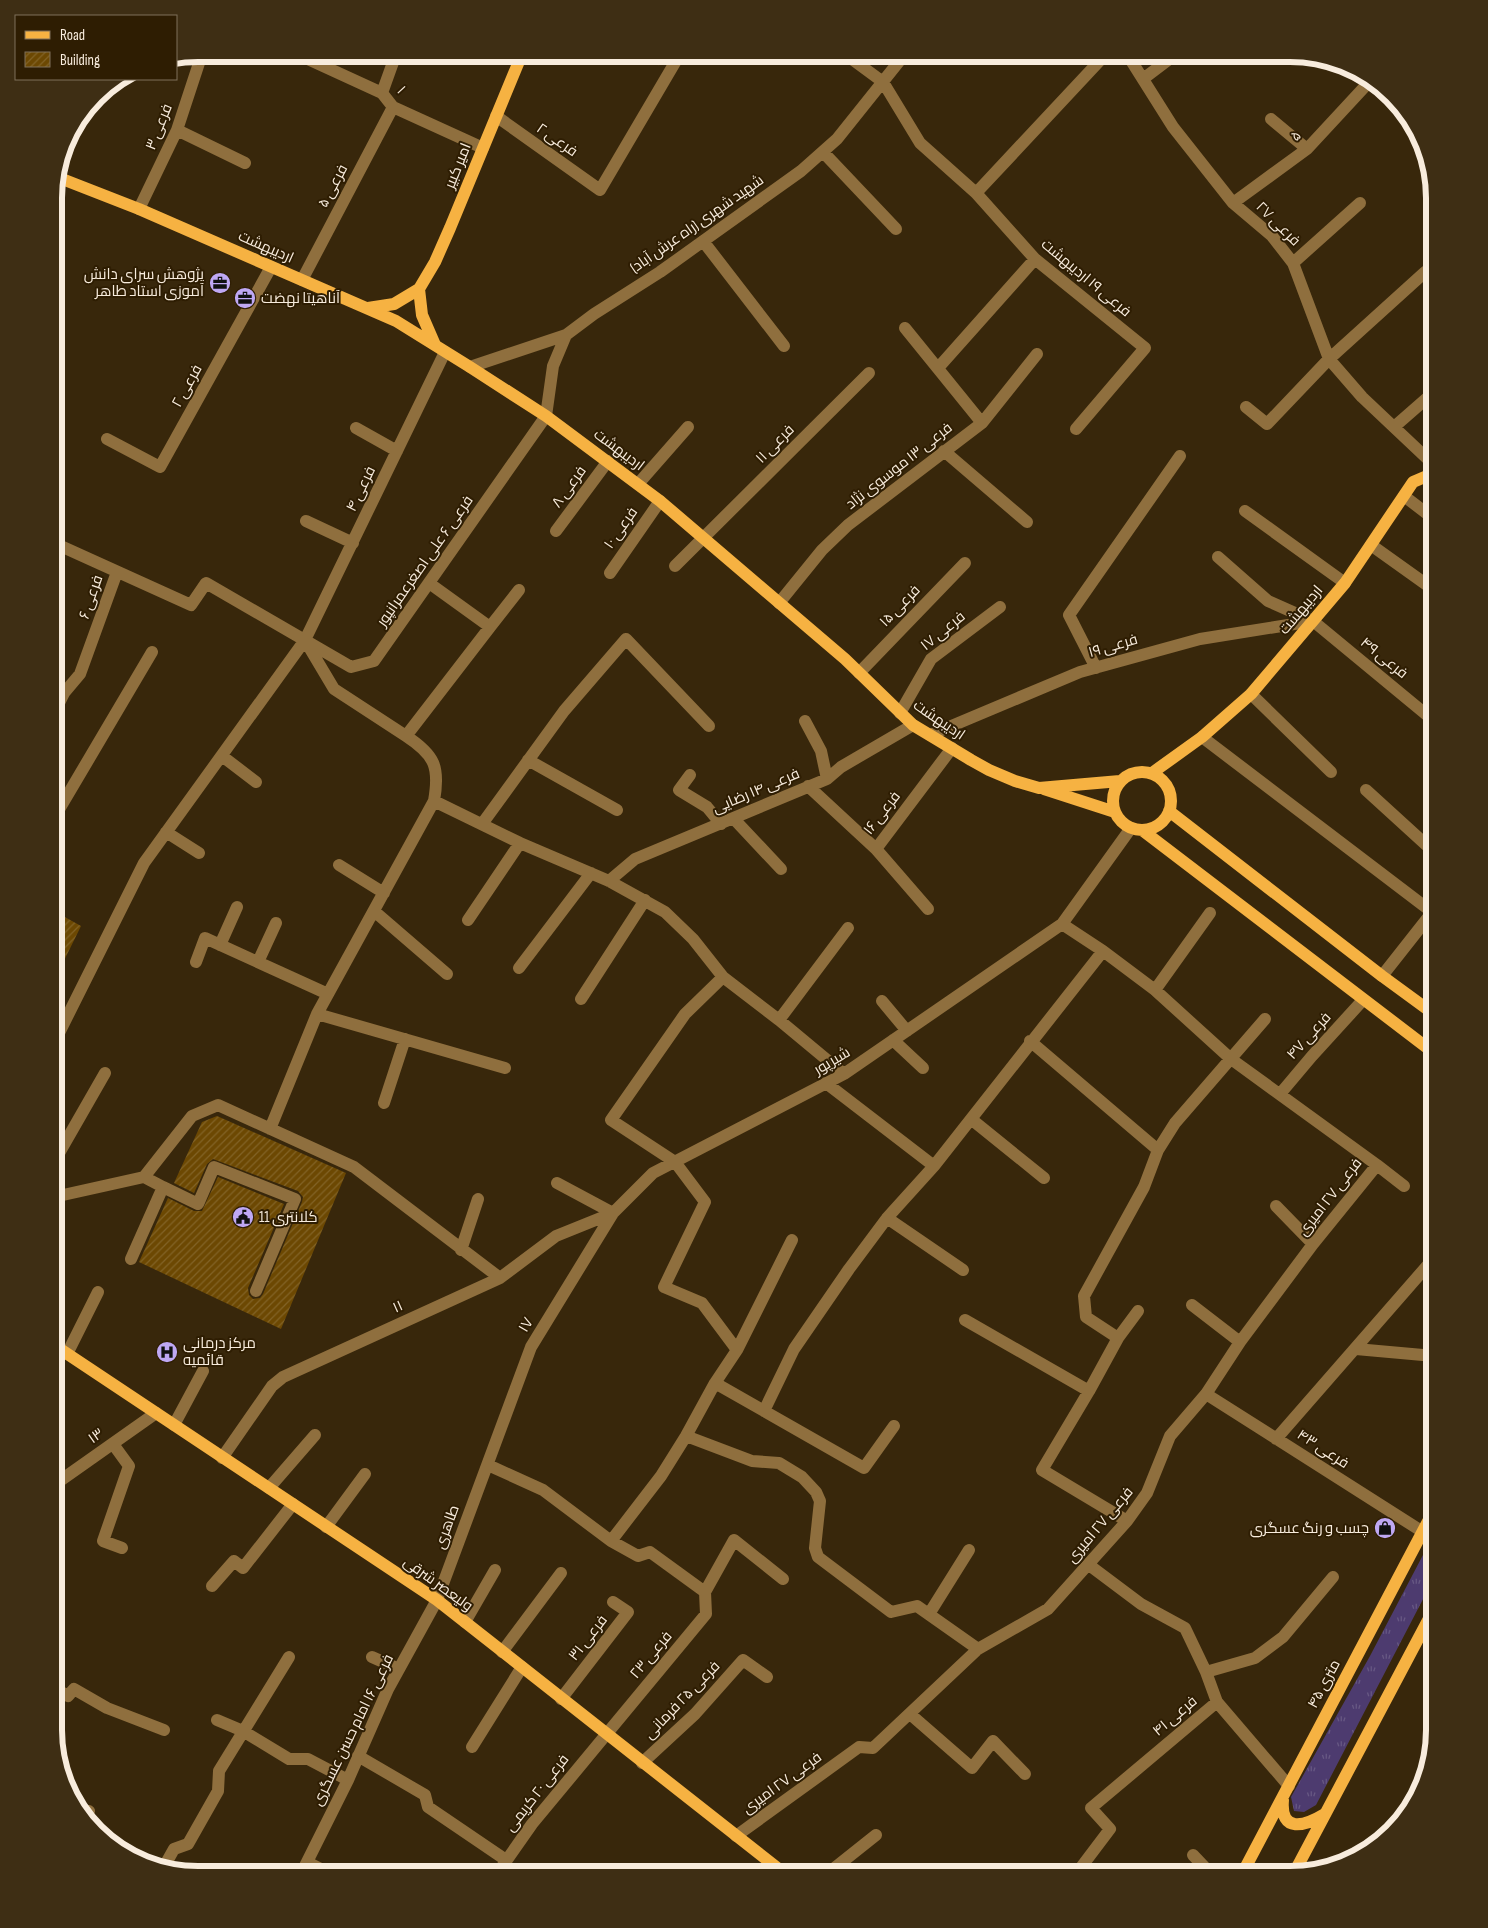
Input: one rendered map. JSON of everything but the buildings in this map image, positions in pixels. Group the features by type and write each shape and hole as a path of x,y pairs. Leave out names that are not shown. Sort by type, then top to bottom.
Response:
{"main road":[{"name":"امیر کبیر","path":"419,289 438,253 518,63"},
{"name":"اردیبهشت","path":"64,180 140,209 396,321 470,367 546,416 660,501 779,603 913,725 989,770 1015,781 1039,788 1120,780 1130,774 1141,771 1152,773 1202,737 1251,694 1346,583 1413,482 1426,476"},
{"path":"366,308 394,304 419,289 422,315 440,349"},
{"path":"1137,829 1154,828 1163,821 1169,811 1171,800 1169,789 1162,779 1152,773"},
{"path":"1120,780 1114,790 1112,801 1115,812 1121,822 1137,829 1426,1047"},
{"path":"1039,788 1115,812"},
{"path":"1169,811 1426,1008"},
{"name":"ولیعصر شرقی","path":"62,1351 437,1600 775,1866"},
{"name":"۴۵ متری","path":"1246,1866 1426,1526"},
{"path":"1298,1865 1426,1623"},
{"path":"1286,1792 1282,1813 1286,1821 1299,1825 1312,1822 1325,1814"}],"street":[{"name":"فرعی ۳","path":"140,209 177,130 199,63"},
{"name":"۱","path":"327,63 382,93 393,107 483,148"},
{"path":"382,93 393,63"},
{"name":"فرعی ۲","path":"496,116 600,190 675,63"},
{"path":"857,63 883,82"},
{"name":"شهید شهری (راه عرش آباد)","path":"470,367 566,335 594,314 660,272 801,171 823,152 837,139 898,63"},
{"path":"976,194 1098,63"},
{"name":"فرعی ۲۷","path":"1133,63 1173,127 1232,203 1272,236 1293,263 1329,359 1362,398 1426,458"},
{"path":"1143,79 1164,63"},
{"name":"فرعی ۱۹ اردیبهشت","path":"883,82 920,143 976,194 1035,259 1145,348 1076,429"},
{"name":"۵","path":"1232,203 1307,149 1366,86"},
{"name":"فرعی ۵","path":"302,280 393,107"},
{"path":"1270,119 1307,149"},
{"path":"177,130 245,163"},
{"path":"823,152 896,230"},
{"path":"1293,263 1360,203"},
{"path":"703,241 784,346"},
{"path":"938,368 1035,259"},
{"name":"فرعی ۲","path":"107,438 160,467 272,267"},
{"path":"1246,407 1267,424 1329,359 1424,274"},
{"path":"905,328 982,422"},
{"path":"546,416 553,366 566,335"},
{"name":"فرعی ۴","path":"62,1026 144,863 305,640 397,451 440,349"},
{"name":"فرعی ۱‍۳ موسوی نژاد","path":"779,603 822,550 848,525 982,422 1037,354"},
{"name":"فرعی ۱۱","path":"676,566 870,373"},
{"path":"1394,428 1426,399"},
{"name":"فرعی ۶ علی اصغرعمرانپور","path":"117,572 191,605 206,583 351,666 374,661 546,416"},
{"path":"638,484 688,427"},
{"path":"356,428 397,451"},
{"path":"944,451 1027,522"},
{"path":"1096,668 1069,615 1180,456"},
{"name":"فرعی ۸","path":"556,531 608,461"},
{"path":"1404,496 1426,513"},
{"name":"فرعی ۱۰","path":"610,573 660,501"},
{"path":"1245,512 1346,583"},
{"path":"306,521 353,543"},
{"path":"1371,545 1426,584"},
{"path":"63,547 117,572"},
{"name":"فرعی ۴۹","path":"1218,557 1268,601 1313,621 1426,713"},
{"name":"فرعی ۱۵","path":"858,673 965,563"},
{"name":"فرعی ۶","path":"63,696 80,674 117,572"},
{"path":"429,583 490,627"},
{"path":"406,736 519,590"},
{"name":"فرعی ۱۷","path":"900,712 931,659 1000,607"},
{"name":"فرعی ۱۹","path":"930,735 1080,672 1200,639 1313,621"},
{"path":"482,824 564,711 626,639 709,726"},
{"path":"270,1130 317,1014 434,801 438,782 434,763 422,747 334,690 305,640"},
{"path":"63,803 152,652"},
{"path":"1251,694 1331,772"},
{"path":"805,721 821,751 828,779"},
{"name":"فرعی ۱۴ رضایی","path":"609,881 635,860 828,779 841,767 913,725"},
{"path":"1202,737 1426,906"},
{"name":"فرعی ۱۶","path":"808,786 876,849 952,748"},
{"path":"222,756 256,782"},
{"path":"528,760 617,810"},
{"path":"690,775 680,790 707,808 721,824"},
{"path":"1366,790 1426,845"},
{"path":"434,801 520,843 609,881 665,912 694,939 723,977 844,1074"},
{"path":"734,819 781,869"},
{"name":"شیرپور","path":"613,1213 653,1173 844,1074 1062,924 1137,829"},
{"path":"166,832 199,853"},
{"path":"468,920 520,843"},
{"path":"876,849 928,910"},
{"path":"340,865 384,893"},
{"path":"519,968 590,873"},
{"path":"581,999 645,900"},
{"path":"220,945 238,907"},
{"path":"374,911 447,974"},
{"path":"1155,990 1210,913"},
{"path":"1382,976 1426,920"},
{"path":"258,962 276,922"},
{"name":"فرعی ۲۷ امیری","path":"736,1836 859,1747 873,1748 978,1649 1048,1609 1127,1521 1147,1493 1170,1436 1206,1394 1240,1342 1313,1244 1377,1165 1231,1059 1155,990 1103,951 1062,924"},
{"path":"779,1020 848,928"},
{"path":"196,962 205,938 328,994"},
{"path":"764,1411 794,1349 849,1269 887,1218 934,1166 1103,951"},
{"path":"723,977 686,1014 611,1120 675,1162 705,1202 664,1287 702,1303 737,1350"},
{"name":"فرعی ۴۷","path":"1280,1094 1363,1000"},
{"path":"882,1001 907,1031"},
{"path":"317,1014 505,1068"},
{"path":"1118,1338 1086,1317 1084,1296 1144,1187 1158,1150 1175,1123 1265,1019"},
{"path":"384,1103 405,1039"},
{"path":"893,1040 923,1068"},
{"path":"1030,1042 1158,1150"},
{"path":"62,1147 105,1073"},
{"path":"826,1083 934,1166"},
{"path":"62,1195 144,1177 192,1116 218,1106 354,1167 500,1278"},
{"path":"971,1119 1044,1178"},
{"path":"1377,1165 1404,1186"},
{"path":"144,1177 198,1204 214,1167 295,1199 256,1291"},
{"path":"557,1183 613,1213"},
{"path":"131,1259 163,1187"},
{"path":"461,1250 478,1200"},
{"path":"1276,1206 1313,1244"},
{"name":"۱۱","path":"222,1458 272,1386 282,1377 500,1278 556,1236 613,1213"},
{"name":"۱۷","path":"488,1465 531,1347 613,1213"},
{"path":"887,1218 963,1270"},
{"path":"611,1541 660,1476 686,1436 715,1383 737,1350 792,1240"},
{"path":"1276,1438 1426,1267"},
{"path":"67,1354 98,1292"},
{"path":"1192,1305 1240,1342"},
{"path":"1127,1521 1042,1470 1118,1338 1138,1311"},
{"path":"965,1320 1089,1391"},
{"path":"1356,1349 1426,1355"},
{"path":"174,1425 203,1371"},
{"path":"715,1383 864,1468 894,1426"},
{"name":"فرعی ۴۳","path":"1206,1394 1423,1532"},
{"name":"۱۳","path":"62,1479 156,1413"},
{"path":"268,1488 315,1435"},
{"path":"686,1436 752,1461 779,1463 802,1477 816,1492 820,1501 815,1548 818,1557 891,1612 917,1606 978,1649"},
{"path":"113,1444 128,1466 103,1542 122,1548"},
{"path":"488,1465 543,1490 611,1541 638,1556 650,1552 705,1592 734,1540 783,1579"},
{"name":"طاهری","path":"437,1600 488,1465"},
{"path":"326,1527 365,1474"},
{"path":"212,1586 234,1561 243,1568 292,1504"},
{"path":"929,1614 969,1550"},
{"path":"1089,1565 1141,1604 1185,1628 1206,1672 1217,1702"},
{"path":"465,1622 496,1570"},
{"path":"502,1652 561,1573"},
{"path":"1206,1672 1255,1658 1282,1637 1333,1577"},
{"name":"فرعی ۲۳","path":"606,1734 706,1614 705,1592"},
{"name":"فرعی ۱۶ امام حسن عسگری","path":"305,1866 348,1780 399,1669 437,1600"},
{"name":"فرعی ۳۱","path":"561,1699 628,1612 613,1602"},
{"path":"167,1862 174,1849 188,1844 218,1791 219,1771 289,1657"},
{"path":"372,1658 399,1669"},
{"name":"فرعی ۲۵ فرمانی","path":"642,1763 694,1714 743,1660 767,1677"},
{"path":"472,1747 522,1667"},
{"path":"62,1693 68,1696 74,1688 108,1708 164,1730"},
{"name":"فرعی ۴۱","path":"1082,1866 1110,1829 1091,1808 1217,1702 1286,1792"},
{"path":"910,1714 972,1768 993,1741 1025,1774"},
{"path":"217,1720 243,1731 289,1759 308,1759 348,1780"},
{"name":"فرعی ۲۰ کریمی","path":"505,1866 538,1817 606,1734"},
{"path":"358,1756 425,1795 428,1807 497,1866"},
{"path":"837,1866 876,1835"},
{"path":"1193,1855 1203,1866"},
{"path":"307,1862 315,1866"}],"green space":[{"path":"1426,1549 1426,1593 1316,1805 1304,1812 1294,1811 1291,1797 1370,1656"}],"place":[{"name":"پژوهش سرای دانش آموزی استاد طاهر","path":"220,283"},
{"name":"آناهیتا نهضت","path":"245,298"},
{"name":"کلانتری 11","path":"243,1217"},
{"name":"مرکز درمانی قائمیه","path":"167,1352"},
{"name":"چسب و رنگ عسگری","path":"1385,1528"}]}
